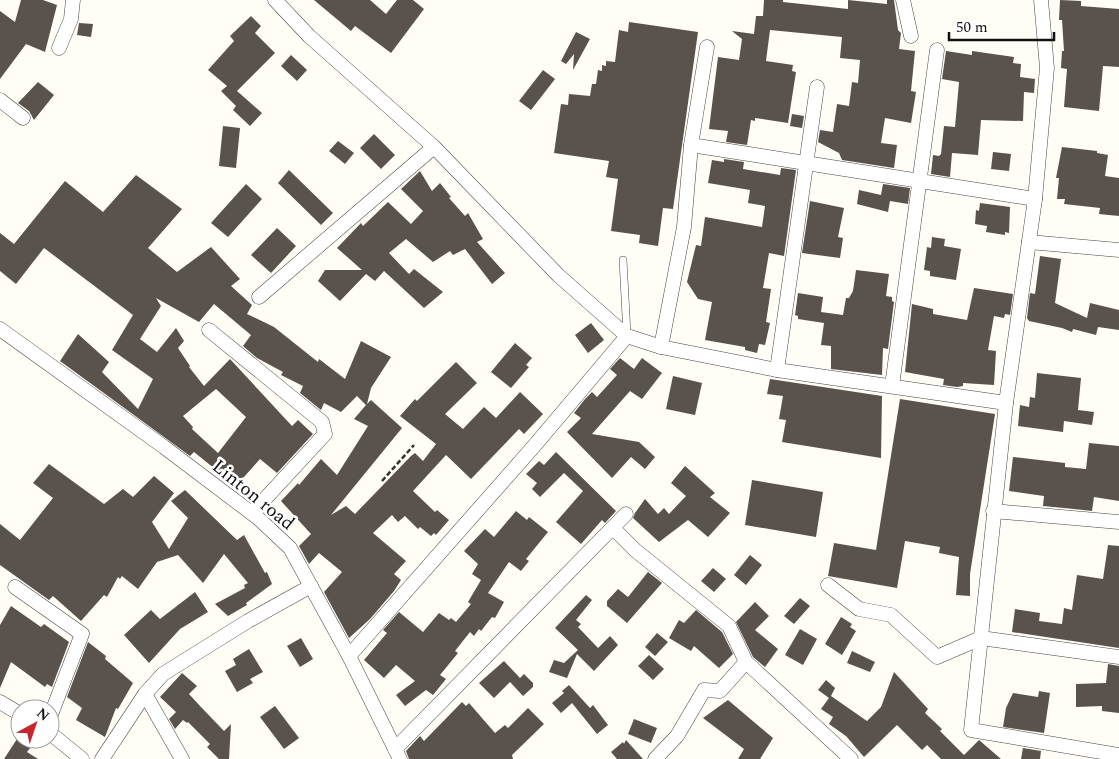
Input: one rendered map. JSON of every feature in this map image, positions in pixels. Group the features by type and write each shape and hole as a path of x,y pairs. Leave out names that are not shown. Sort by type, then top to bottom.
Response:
{"street":[{"path":"59,48 71,19 73,0"},
{"path":"275,0 310,36 434,147 558,275 627,336 661,347 777,370 1006,403"},
{"path":"903,0 911,36"},
{"path":"1041,0 1047,68 1035,199 1006,403 971,730 1119,755"},
{"path":"661,347 684,227 690,145 707,47"},
{"path":"892,386 937,50"},
{"path":"777,370 817,87"},
{"path":"0,100 23,118"},
{"path":"690,145 1035,199"},
{"path":"260,297 434,147"},
{"path":"1029,242 1119,250"},
{"name":"Linton road","path":"0,329 164,446 252,513 290,548 349,656 398,754"},
{"path":"209,330 322,422 325,434 252,513"},
{"path":"349,656 627,336"},
{"path":"993,511 1119,522"},
{"path":"398,754 626,514"},
{"path":"613,528 635,550 729,626 746,662 851,759"},
{"path":"828,585 860,608 891,615 937,657 981,638 1119,657"},
{"path":"102,759 145,694 164,674 248,621 311,586"},
{"path":"14,587 82,634 57,699"},
{"path":"656,759 677,736 704,690 720,690 746,662"},
{"path":"145,694 182,759"},
{"path":"60,741 82,759"}],"lane":[{"path":"623,260 627,336"}],"path":[{"path":"382,481 414,445"}],"building":[{"path":"21,0 43,0 57,5 45,52 26,44 0,79 0,11 15,22"},
{"path":"314,0 370,0 386,14 397,0 413,0 424,9 391,53 355,26 351,31"},
{"path":"764,0 783,0 783,2 848,9 848,0 887,4 887,0 894,0 898,30 901,33 899,49 915,51 911,91 916,92 911,123 885,118 881,143 897,145 894,168 842,160 839,153 818,142 820,130 833,132 837,104 849,106 852,82 858,83 860,60 840,58 842,37 770,30 766,61 793,65 792,71 796,72 788,123 755,118 755,121 751,120 747,145 726,142 728,131 709,129 718,57 739,60 742,39 732,31 754,34 756,16 763,16"},
{"path":"1060,0 1081,1 1081,6 1119,9 1119,67 1103,66 1099,111 1064,107 1067,69 1061,68 1062,51 1064,51 1062,20 1059,20"},
{"path":"251,16 261,26 255,33 275,53 237,91 262,113 250,126 233,110 236,106 221,91 227,86 208,70 234,41 230,36"},
{"path":"629,22 698,32 673,209 663,208 658,246 639,243 640,235 611,231 618,179 606,177 609,161 554,153 561,104 568,105 569,94 590,96 592,84 596,84 598,70 602,71 602,65 606,66 606,61 615,62 619,30 628,32"},
{"path":"79,23 93,24 91,37 77,35"},
{"path":"576,32 590,39 573,70 574,54 566,64 561,61"},
{"path":"946,51 972,55 972,51 1014,57 1013,63 1021,64 1020,77 1035,79 1034,93 1024,92 1023,121 981,120 978,155 952,153 950,177 931,174 933,155 939,156 941,154 944,126 955,127 959,82 942,79"},
{"path":"291,55 307,70 297,81 281,66"},
{"path":"543,70 555,79 531,110 519,101"},
{"path":"38,82 54,95 34,120 29,111 18,103"},
{"path":"792,114 804,116 802,128 790,126"},
{"path":"223,126 240,128 236,168 219,166"},
{"path":"374,134 395,155 381,169 360,148"},
{"path":"338,141 354,153 345,164 329,151"},
{"path":"1062,147 1097,151 1097,153 1108,155 1105,176 1119,178 1119,216 1099,214 1100,208 1064,204 1065,199 1057,199 1059,178 1056,178"},
{"path":"993,152 1011,154 1009,171 991,169"},
{"path":"724,159 744,162 743,169 780,175 781,168 796,170 784,256 769,253 763,288 771,289 766,322 770,323 765,345 759,344 757,353 745,350 745,347 705,340 712,302 698,299 687,282 696,245 701,246 705,217 762,227 765,206 748,203 750,190 708,183 712,160 724,162"},
{"path":"289,170 333,213 321,225 278,183"},
{"path":"420,171 432,191 440,183 451,197 449,198 465,216 468,213 483,239 477,242 505,273 492,284 465,249 453,255 450,251 433,262 406,239 389,253 409,274 414,269 443,292 424,308 384,271 375,281 366,274 340,301 318,281 325,270 362,270 337,248 361,223 363,226 388,202 411,224 423,211 401,189"},
{"path":"136,175 182,209 148,248 177,272 211,247 240,279 231,286 252,305 247,314 274,327 318,362 319,359 345,379 361,341 391,357 371,388 367,404 371,400 402,428 331,515 346,506 355,514 411,456 415,453 423,461 436,444 400,416 415,399 417,401 456,362 477,383 445,414 463,429 484,407 496,418 520,392 543,414 524,434 519,429 471,479 446,455 413,491 435,512 437,510 449,520 436,535 434,533 431,536 420,527 418,529 405,516 398,522 392,515 373,533 406,561 394,574 401,580 394,591 370,619 349,638 324,592 342,572 319,553 309,564 299,546 311,534 281,501 298,483 299,485 321,459 337,475 368,426 354,419 366,405 357,396 341,412 324,403 321,410 300,393 303,386 281,375 283,372 257,358 243,346 251,335 214,304 199,322 156,298 161,306 140,339 157,352 176,328 184,341 178,348 189,367 204,386 230,359 292,426 298,420 313,434 277,473 260,459 236,486 194,452 190,456 60,361 78,334 109,362 102,372 138,409 153,379 112,350 133,315 44,248 16,284 0,271 0,233 14,244 65,181 103,212","holes":["216,389 246,417 218,453 192,429 193,427 183,416"]},
{"path":"246,184 262,199 228,237 211,223"},
{"path":"883,184 910,188 908,204 890,201 888,212 857,204 859,190 881,195"},
{"path":"810,201 844,208 838,237 843,238 840,258 802,253"},
{"path":"980,203 1010,207 1009,233 1005,232 1005,235 986,232 987,226 975,224 976,210 979,211"},
{"path":"277,228 296,246 271,273 251,255"},
{"path":"932,237 945,239 944,246 961,249 956,280 930,276 930,271 924,270 927,247 931,248"},
{"path":"1040,256 1061,259 1055,303 1087,318 1090,303 1119,310 1119,330 1098,327 1096,335 1073,329 1072,332 1029,321 1027,318 1030,293 1035,294"},
{"path":"856,270 889,274 886,296 892,297 894,302 888,349 883,348 882,375 831,369 831,346 821,345 824,323 798,319 798,316 795,315 798,293 823,297 821,312 843,315 846,298 849,298 853,291"},
{"path":"974,288 1013,294 1010,315 1005,314 1004,318 994,316 988,350 996,351 994,385 963,383 963,386 957,387 943,385 944,379 905,372 912,304 933,309 933,314 967,320"},
{"path":"591,323 604,340 588,353 575,335"},
{"path":"515,343 532,358 526,365 529,367 511,388 491,372"},
{"path":"620,358 634,369 642,358 662,373 642,399 630,391 592,434 639,442 655,457 645,469 631,457 612,478 567,432 581,418 574,413 585,399 592,392 597,397 617,375 610,369"},
{"path":"1037,373 1081,378 1078,410 1094,412 1092,425 1064,421 1063,432 1018,426 1020,405 1029,407 1030,397 1035,398"},
{"path":"673,376 702,383 695,415 666,409"},
{"path":"770,379 882,396 881,458 782,442 786,420 779,419 783,396 767,394"},
{"path":"900,399 995,414 970,574 970,596 956,595 959,557 939,553 940,547 905,541 897,588 828,576 834,543 876,550"},
{"path":"1089,443 1119,446 1119,501 1094,497 1092,511 1043,506 1044,496 1009,491 1013,457 1065,463 1065,467 1086,469"},
{"path":"556,452 616,511 605,523 602,520 581,544 556,522 583,491 564,473 540,497 532,489 537,483 526,474 539,461 544,465"},
{"path":"49,464 104,504 123,489 133,497 154,476 174,493 152,522 169,549 188,518 171,501 185,490 237,540 244,535 265,573 267,572 272,584 246,603 247,605 228,616 215,604 245,588 244,585 248,583 224,554 203,583 178,555 157,562 138,589 122,576 120,579 118,577 107,597 104,595 81,621 53,596 49,600 0,565 0,524 20,540 53,498 33,483"},
{"path":"685,466 715,493 710,497 730,513 708,537 688,520 659,542 633,518 645,499 658,514 664,508 669,514 686,496 671,483"},
{"path":"752,480 823,492 816,537 745,525"},
{"path":"516,511 527,520 529,517 548,532 526,559 529,561 521,571 509,562 488,593 504,602 495,618 492,617 481,631 479,629 474,636 470,632 455,651 458,653 440,675 446,679 433,695 426,690 405,706 396,695 415,681 396,665 384,678 364,660 387,633 383,630 399,612 423,632 439,613 449,620 451,618 456,622 471,604 468,602 481,580 472,574 478,564 464,551 485,529 494,537"},
{"path":"1108,545 1119,546 1119,648 1012,632 1015,609 1040,613 1039,621 1062,624 1064,608 1072,610 1077,575 1103,579"},
{"path":"750,555 762,565 746,585 734,575"},
{"path":"713,568 726,579 714,592 701,581"},
{"path":"648,572 662,583 627,623 607,606 607,601 618,589 628,597"},
{"path":"195,592 208,612 180,629 149,663 124,635 151,610 160,619"},
{"path":"586,595 592,600 576,620 581,624 578,627 598,648 610,636 618,645 594,671 577,654 567,678 549,672 554,660 564,663 578,650 555,628"},
{"path":"800,598 810,606 794,624 784,616"},
{"path":"755,602 769,616 755,630 778,649 765,667 753,657 736,622"},
{"path":"11,606 41,627 44,624 69,642 52,687 47,684 45,687 11,662 0,688 0,625"},
{"path":"696,610 722,632 733,654 719,668 694,646 691,651 669,638 679,620 684,623"},
{"path":"841,617 852,624 850,627 856,631 842,655 825,644"},
{"path":"800,629 817,639 803,665 785,655"},
{"path":"657,633 668,642 655,656 645,647"},
{"path":"301,638 313,659 300,667 287,646"},
{"path":"88,642 106,656 105,659 133,683 118,709 116,708 105,737 76,720 82,708 67,697"},
{"path":"249,649 263,672 250,679 253,683 237,692 225,671 236,665 233,659"},
{"path":"852,651 875,662 870,672 847,663"},
{"path":"649,655 664,669 653,680 638,666"},
{"path":"504,661 520,678 524,674 533,683 533,687 523,696 510,682 494,698 479,683"},
{"path":"1108,664 1119,666 1119,713 1102,711 1102,706 1076,707 1076,684 1106,683"},
{"path":"894,672 928,709 925,713 942,729 940,731 964,755 979,740 1001,759 941,759 927,745 922,750 897,725 864,757 846,736 829,724 833,717 821,709 829,698 818,690 826,680 835,688 831,696 867,721 881,707"},
{"path":"182,673 197,686 189,694 224,731 231,724 229,759 219,759 207,747 210,744 188,722 183,720 175,729 169,719 176,712 160,697"},
{"path":"569,685 590,708 593,705 608,725 597,734 572,703 561,713 552,703 564,693 562,691"},
{"path":"1039,691 1050,693 1044,733 1003,727 1006,708 1013,693 1038,697"},
{"path":"728,700 773,738 760,759 738,759 744,749 703,718"},
{"path":"462,702 466,706 469,703 495,733 505,725 508,728 528,708 544,724 512,755 513,759 409,759 406,751 420,736 424,741"},
{"path":"275,706 299,738 284,749 260,717"},
{"path":"634,719 657,728 651,743 628,734"},
{"path":"626,740 643,759 617,759 611,752 623,742 624,744"},
{"path":"1023,748 1041,751 1040,759 1021,759"},
{"path":"10,749 29,749 27,752 38,759 4,759"}]}
